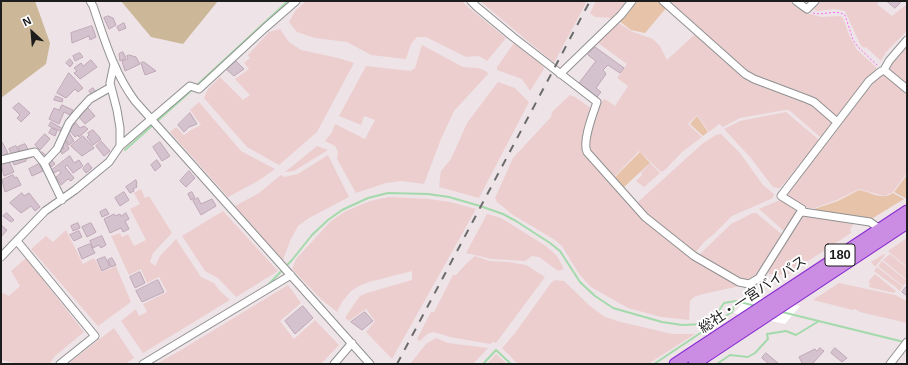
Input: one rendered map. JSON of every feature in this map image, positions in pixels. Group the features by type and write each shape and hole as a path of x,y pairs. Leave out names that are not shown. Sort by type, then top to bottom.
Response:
{"highway":[{"name":"総社・一宮バイパス","path":"694,364 786,303 887,228 907,211"},
{"name":"総社・一宮バイパス","path":"675,364 772,300 887,228 907,223"}],"street":[{"path":"90,1 105,42 128,92 152,122 370,364"},
{"path":"1,256 45,211 62,200 109,162 120,146 152,122 190,86 199,89 296,1"},
{"path":"471,1 501,27 597,102 591,120 586,145 587,152 645,216 694,256 743,284 749,284 759,278 800,213 803,212"},
{"path":"560,74 621,15 632,1"},
{"path":"663,1 745,74 754,79 814,102 837,122"},
{"path":"796,1 807,9 814,1"},
{"path":"887,228 870,222 803,212 802,209 781,196 868,81 883,70 907,40"},
{"path":"114,63 110,83 120,128 120,146"},
{"path":"883,70 907,88"},
{"path":"44,163 57,149 70,123 79,111 90,99 111,87"},
{"path":"1,160 35,152 44,163 62,200"},
{"path":"17,241 95,336 61,364"},
{"path":"144,364 290,274"},
{"path":"890,364 907,342"},
{"path":"334,364 352,343"}],"path":[{"path":"807,9 812,13 817,14 837,12 845,15 858,47 883,70"}],"shaded area":[{"path":"1,1 35,1 50,43 46,64 1,98"},
{"path":"121,1 218,1 183,44 151,37"},
{"path":"306,1 462,1 506,38 487,61 479,56 466,57 426,37 417,37 411,44 406,59 371,55 347,42 315,38 297,32 289,22 296,10"},
{"path":"480,1 587,1 554,63"},
{"path":"596,1 629,1 614,18 595,17 590,13"},
{"path":"635,1 660,1 667,7 645,33 631,30 619,21"},
{"path":"789,1 797,8 805,10 806,13 822,17 841,16 857,50 876,67 876,69 864,81 836,117 813,99 751,74 669,2"},
{"path":"819,1 879,1 877,4 892,16 907,4 907,31 886,52 881,61 866,47 864,48 860,44 845,11 834,9 818,11 813,9"},
{"path":"618,23 633,32 653,39 660,46 667,60 694,35 748,80 805,101 832,121 830,126 821,137 789,110 785,110 740,118 723,127 719,124 709,132 697,115 688,124 702,137 682,152 665,170 661,172 639,151 614,177 592,153 588,145 595,117 601,102 605,99 615,106 628,86 617,78 627,64 598,43"},
{"path":"280,29 289,42 301,50 354,63 317,132 279,165 247,147 204,98 208,89 220,77 243,100 250,95 235,79 249,69 244,63 250,58 248,55 269,32"},
{"path":"514,43 543,66 544,69 530,91 522,79 497,70 497,67"},
{"path":"907,44 907,86 889,68 891,63"},
{"path":"422,45 463,67 478,68 486,71 488,74 454,111 441,139 424,184 402,181 386,183 356,193 337,159 338,152 335,146 325,141 332,132 335,124 365,139 375,120 364,116 361,125 339,116 366,66 411,71 415,68"},
{"path":"881,74 886,75 907,92 907,173 892,193 884,196 859,189 837,200 814,208 808,208 788,196 787,191 835,133 869,86"},
{"path":"498,82 515,88 529,102 479,198 439,187 441,171 451,159 467,123"},
{"path":"570,95 592,109 583,145 647,223 698,262 740,284 740,286 694,297 690,301 689,320 661,317 628,308 591,287 579,274 562,246 555,240 513,215 497,202 495,198 513,158 551,117 552,112"},
{"path":"199,102 241,151 275,169 258,181 228,197 170,132 176,127 184,135 201,125 190,110"},
{"path":"786,112 818,139 819,142 780,188 777,188 773,187 750,157 724,129 740,121"},
{"path":"697,116 708,132 703,136 690,124"},
{"path":"721,134 740,153 763,185 774,194 773,198 732,216 704,242 696,252 692,251 650,217 638,202 702,144 716,135"},
{"path":"317,146 328,150 294,171 285,172"},
{"path":"640,152 650,163 624,187 615,177"},
{"path":"328,155 349,197 309,218 298,226 290,241 283,260 235,206 259,193 281,175 284,177 298,174"},
{"path":"650,163 660,173 644,187 636,181"},
{"path":"907,175 907,197 905,198 894,192"},
{"path":"141,189 145,198 149,196 172,233 153,253 150,262 155,266 160,256 176,239 201,277 214,283 230,300 143,353 121,321 136,309 139,316 147,312 143,304 167,292 159,277 147,283 141,269 129,275 111,236 120,233 122,237 128,234 134,246 146,240 130,209 140,204 134,193"},
{"path":"859,190 881,196 893,193 904,199 873,218 853,217 808,209 814,209 838,201"},
{"path":"389,197 429,199 450,202 476,209 392,359 366,332 375,321 366,309 349,321 345,318 360,296 412,280 412,271 359,286 351,291 342,302 337,312 321,299 292,269 296,259 330,222 344,212 370,201"},
{"path":"782,199 800,211 786,233 759,209"},
{"path":"223,211 278,271 236,297 218,278 205,271 182,236"},
{"path":"753,213 756,213 784,236 759,275 751,281 741,280 698,256 731,224"},
{"path":"487,214 501,218 546,246 557,256 564,269 558,271 539,257 532,256 525,261 492,259 466,253"},
{"path":"803,215 854,222 854,224 850,229 851,233 787,275 769,274 767,271"},
{"path":"66,230 83,264 94,258 102,272 116,266 131,302 98,326 31,249 46,236 53,242"},
{"path":"907,238 907,267 888,251"},
{"path":"884,254 885,255 875,267 871,262"},
{"path":"890,254 907,268 907,280 883,260"},
{"path":"475,256 490,261 526,265 545,277 496,343 493,342 490,344 450,337 433,332 427,334 420,341 417,339 431,312 434,312 453,275 456,275"},
{"path":"26,258 84,332 55,356 49,364 18,364 1,360 1,295 3,293 9,296 20,286 11,271"},
{"path":"882,261 907,281 903,286 878,266"},
{"path":"877,267 903,287 899,291 874,271"},
{"path":"875,274 896,291 894,293 869,287 870,283 868,282"},
{"path":"555,280 564,281 590,306 605,317 672,334 695,334 648,364 518,364 502,348 515,333 551,283"},
{"path":"839,283 895,295 907,301 907,323 860,312 855,309 853,310 813,300"},
{"path":"288,285 301,303 280,321 294,339 315,320 339,345 321,364 156,364 176,353"},
{"path":"114,328 134,358 125,364 72,364 70,362"},
{"path":"436,338 448,343 488,348 473,364 410,364 426,344"},
{"path":"496,354 507,364 487,364"}],"pier":[{"path":"750,295 800,306 785,324 734,313"}],"building":[{"path":"887,1 899,1 901,2 895,8"},
{"path":"108,16 113,18 116,25 109,29 104,18"},
{"path":"124,23 126,28 119,31 117,27"},
{"path":"92,26 96,37 90,40 89,36 72,43 71,33"},
{"path":"595,47 624,68 620,73 608,65 603,70 606,74 596,88 601,92 597,97 579,83 596,61 588,55"},
{"path":"123,52 126,58 120,61 119,54"},
{"path":"80,53 83,57 75,61 73,56"},
{"path":"129,55 136,57 140,64 125,71 122,61 128,59 127,56"},
{"path":"70,59 73,63 70,67 66,63"},
{"path":"91,60 97,67 80,79 74,73 77,71 74,68 81,63 83,66"},
{"path":"236,61 244,69 234,76 227,70"},
{"path":"144,62 156,71 145,75 141,63"},
{"path":"69,73 83,88 78,92 75,89 66,98 57,93"},
{"path":"93,88 96,92 92,95 89,91"},
{"path":"56,96 63,99 62,102 54,100"},
{"path":"19,103 30,113 21,122 17,118 20,115 13,108"},
{"path":"62,105 73,110 70,115 64,112 59,124 49,119 54,108 59,110"},
{"path":"88,108 95,116 85,124 79,117"},
{"path":"190,113 197,124 189,127 184,132 178,125"},
{"path":"51,122 63,129 62,132 49,126"},
{"path":"76,123 80,128 84,126 88,129 79,137 78,135 75,137 70,131"},
{"path":"52,128 57,131 55,136 49,133"},
{"path":"93,130 101,139 93,145 87,137 89,135 88,133"},
{"path":"69,133 74,141 69,145 65,139"},
{"path":"45,134 50,139 40,150 35,145"},
{"path":"83,136 94,148 82,156 71,146"},
{"path":"101,141 110,151 104,156 96,146"},
{"path":"1,142 8,153 2,156 1,154"},
{"path":"66,142 69,149 62,154 60,150 64,148 62,145"},
{"path":"160,142 170,156 162,161 153,147"},
{"path":"25,144 28,149 20,152 18,147"},
{"path":"16,146 19,152 12,155 9,149"},
{"path":"42,152 47,156 45,159 39,153"},
{"path":"30,154 32,157 26,159 26,161 14,165 12,161"},
{"path":"70,156 74,163 79,160 83,166 73,173 67,165 65,167 74,178 71,181 68,179 61,185 56,177 61,173 59,170 54,173 52,170"},
{"path":"52,160 55,164 51,167 49,163"},
{"path":"157,160 161,166 155,171 151,165"},
{"path":"9,161 14,172 4,176 1,165"},
{"path":"88,163 92,168 86,173 83,169"},
{"path":"39,164 43,171 32,176 29,169"},
{"path":"189,171 195,178 186,187 180,181"},
{"path":"13,175 15,178 17,177 21,185 5,192 2,180"},
{"path":"136,180 137,187 130,193 126,187"},
{"path":"124,192 129,200 120,206 115,198"},
{"path":"192,192 195,198 191,200 188,194"},
{"path":"22,193 24,196 29,193 40,207 35,211 31,206 21,213 10,203"},
{"path":"198,198 201,204 212,199 216,206 201,215 193,201"},
{"path":"106,209 109,214 102,217 100,212"},
{"path":"7,213 14,220 11,222 3,216"},
{"path":"126,213 129,219 125,221 129,229 123,232 121,228 110,233 104,219 114,214 115,216 120,214 121,216"},
{"path":"78,223 80,228 73,231 71,226"},
{"path":"91,223 96,232 87,237 82,227"},
{"path":"1,225 7,230 1,237"},
{"path":"79,231 82,237 74,241 70,235"},
{"path":"102,236 106,245 101,248 99,245 93,248 90,241"},
{"path":"90,244 95,253 82,259 78,249"},
{"path":"105,257 110,267 102,271 97,260"},
{"path":"112,258 116,265 111,267 108,260"},
{"path":"140,272 145,283 135,288 130,277"},
{"path":"158,280 164,292 142,302 136,291"},
{"path":"907,287 907,296 902,292"},
{"path":"303,306 313,318 295,334 285,321"},
{"path":"365,312 373,321 362,330 351,322"},
{"path":"820,348 824,351 812,364 801,364 802,363 799,357 815,349 817,351"},
{"path":"835,348 847,358 842,362 831,353"},
{"path":"766,353 779,364 769,364 762,358"}],"waterway":[{"path":"196,86 288,1"},
{"path":"125,150 193,89"},
{"path":"267,286 292,260 312,235 328,220 342,210 368,198 388,193 428,194 449,197 480,206 503,214 516,221 560,251 580,282 595,296 613,308 662,322 682,325 705,324 716,315 724,303 736,301 756,306"},
{"path":"654,364 732,312 736,301"},
{"path":"782,312 904,342"},
{"path":"717,364 730,355 748,357 755,353 768,339 767,334 786,331 796,335 819,321"},
{"path":"483,364 496,350 511,364"}],"railway":[{"path":"397,364 590,1"}]}
